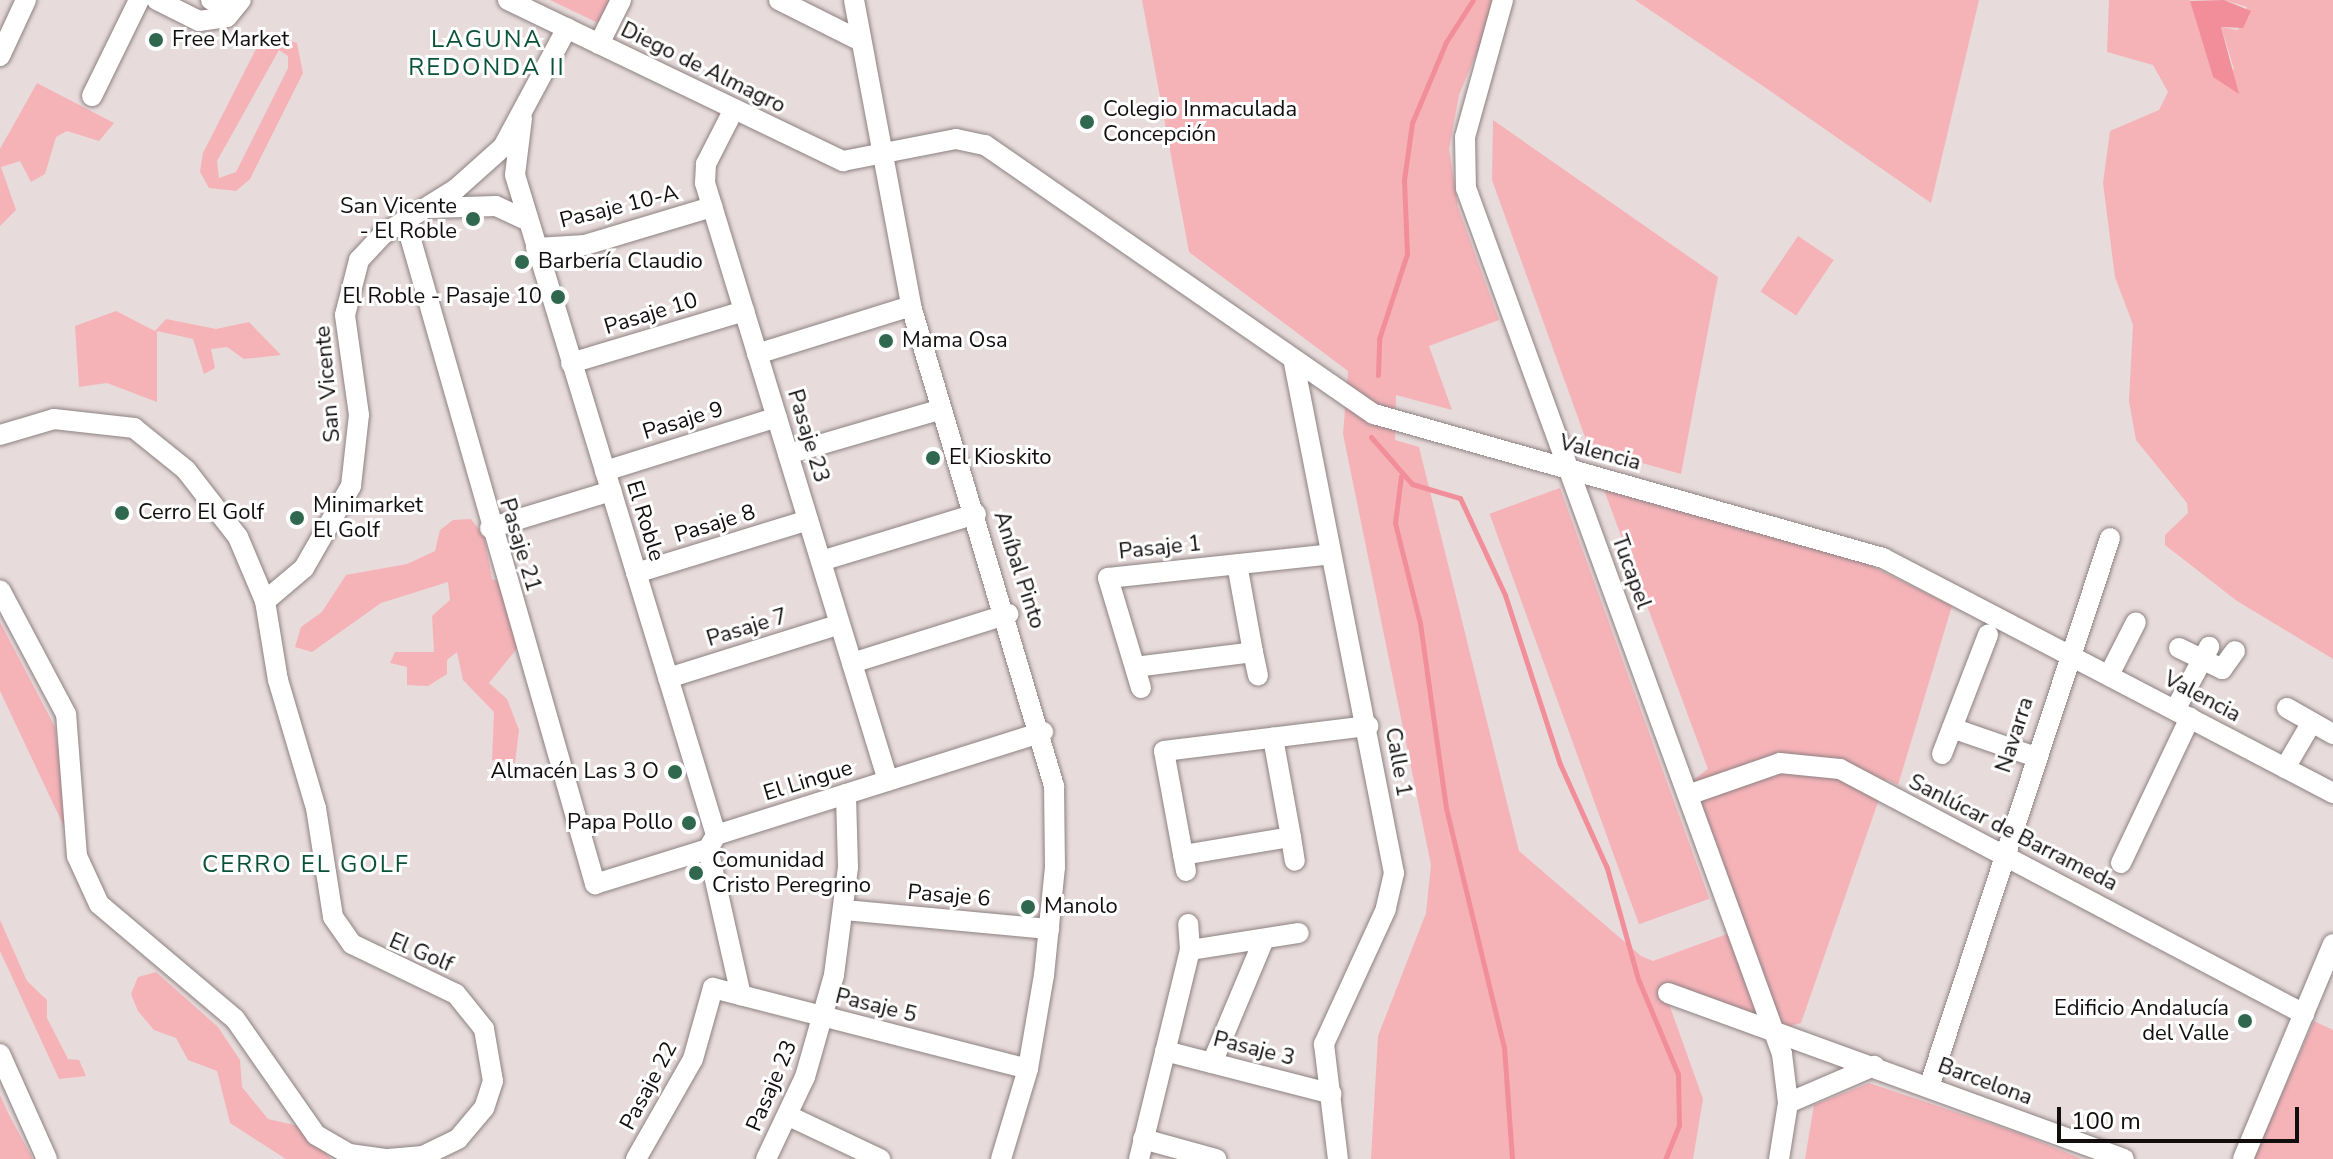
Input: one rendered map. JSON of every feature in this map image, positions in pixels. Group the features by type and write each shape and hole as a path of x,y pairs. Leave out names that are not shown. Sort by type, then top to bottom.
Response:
{"street":[{"path":"0,56 26,0"},
{"path":"92,96 139,0"},
{"path":"157,0 199,21 227,17 241,0"},
{"name":"Diego de Almagro","path":"508,0 843,161 881,155"},
{"path":"599,44 621,0"},
{"path":"779,0 861,41"},
{"name":"Aníbal Pinto","path":"854,0 911,306 1043,732 1057,808 1049,929 1028,1069 1001,1159"},
{"name":"Tucapel","path":"1503,0 1463,172 1774,1031 1788,1103 1779,1159"},
{"path":"199,21 217,1"},
{"name":"San Vicente","path":"265,601 310,559 351,486 359,415 347,352 348,294 359,260 413,214 482,169 522,118 567,28"},
{"name":"Pasaje 23","path":"734,109 706,164 712,207 888,781"},
{"name":"El Roble","path":"522,118 515,175 668,678 712,842"},
{"name":"Valencia","path":"881,155 956,139 985,145 1294,363 1374,414 1861,549 2067,652 2333,793"},
{"path":"413,214 496,206 528,221"},
{"name":"Pasaje 10-A","path":"536,248 585,245 712,207"},
{"name":"Pasaje 21","path":"413,214 490,528 595,884"},
{"path":"757,354 911,306"},
{"name":"Pasaje 10","path":"571,363 744,311"},
{"name":"Calle 1","path":"1294,363 1368,726 1393,887 1324,1044 1338,1159"},
{"path":"788,454 942,409"},
{"name":"Pasaje 9","path":"605,471 777,417"},
{"name":"El Golf","path":"0,435 80,418 148,435 223,514 265,601 278,680 316,808 333,917 368,956 456,994 477,1015 490,1046 493,1081 484,1108 458,1139 423,1156 368,1158 316,1135 235,1019 99,904 77,856 66,714 0,590"},
{"path":"490,528 611,491"},
{"path":"821,561 976,514"},
{"name":"Pasaje 8","path":"636,573 808,520"},
{"name":"Navarra","path":"1929,1087 2067,652 2110,538"},
{"name":"Pasaje 1","path":"1141,688 1105,570 1237,564 1331,554"},
{"path":"1237,564 1258,675"},
{"path":"852,663 1008,614"},
{"path":"2109,675 2136,622"},
{"name":"Pasaje 7","path":"668,678 840,624"},
{"path":"1942,754 1988,635"},
{"path":"2179,648 2206,654 2222,669 2235,651"},
{"path":"1135,667 1253,652"},
{"path":"2121,863 2206,654"},
{"path":"2287,708 2333,734"},
{"path":"2285,768 2312,722"},
{"path":"1291,837 1184,863 1161,744 1273,738 1368,726"},
{"path":"1952,728 2033,756"},
{"name":"El Lingue","path":"595,884 846,794 1043,732"},
{"path":"1273,738 1295,861"},
{"name":"Sanlúcar de Barrameda","path":"1688,795 1780,763 1812,761 2002,852 2304,1014"},
{"name":"Pasaje 23","path":"766,1159 789,1116 824,1018 844,910 846,794"},
{"path":"712,842 741,995"},
{"name":"Pasaje 6","path":"844,910 1049,929"},
{"path":"1188,924 1190,950 1141,1149 1216,1159"},
{"path":"1190,950 1299,933"},
{"path":"1212,1063 1264,939"},
{"path":"2243,1159 2333,944"},
{"name":"Pasaje 5","path":"713,988 1028,1069"},
{"name":"Pasaje 22","path":"636,1159 693,1059 713,988"},
{"name":"Barcelona","path":"1668,993 2124,1159"},
{"name":"Pasaje 3","path":"1165,1051 1332,1094"},
{"path":"0,1054 47,1159"},
{"path":"1788,1103 1874,1066"},
{"path":"789,1116 880,1159"}],"shaded area":[{"path":"550,0 611,0 598,23"},
{"path":"1142,0 1499,0 1459,95 1449,149 1458,207 1499,320 1429,346 1452,410 1396,395 1395,440 1419,447 1519,851 1641,956 1653,961 1738,930 1685,786 1708,769 1604,490 1861,561 1952,606 1898,785 1886,779 1801,1023 1774,1031 1664,990 1703,1099 1693,1159 1371,1159 1378,1036 1426,913 1431,865 1343,434 1348,371 1189,252"},
{"path":"1635,0 1979,0 1931,203 1763,86"},
{"path":"2109,0 2190,0 2213,77 2234,69 2221,27 2238,30 2247,7 2224,0 2333,0 2333,659 2237,601 2165,545 2165,535 2188,513 2187,503 2136,440 2129,401 2133,325 2115,277 2103,183 2110,131 2159,110 2168,92 2153,65 2107,52"},
{"path":"2224,0 2251,11 2243,28 2221,27 2239,94 2213,77 2190,1"},
{"path":"275,36 297,43 303,73 250,179 236,191 209,188 200,172 203,153 256,49","holes":["279,50 288,56 288,68 236,172 219,178 217,161"]},
{"path":"37,83 114,123 99,141 67,131 56,137 45,174 31,182 20,161 1,167 16,210 0,226 0,149"},
{"path":"1493,120 1718,277 1681,474 1589,448 1492,180"},
{"path":"1798,236 1834,260 1796,316 1761,292"},
{"path":"116,311 155,331 166,319 216,329 249,322 281,355 244,359 227,347 211,349 215,368 204,374 193,339 157,331 157,402 107,383 79,387 75,326"},
{"path":"1560,488 1709,899 1639,924 1490,514"},
{"path":"471,519 484,536 492,579 509,585 519,646 489,683 507,699 519,730 515,763 492,760 494,712 463,680 457,652 447,660 447,674 428,686 407,685 407,667 390,663 395,652 434,652 432,616 450,600 448,582 381,603 312,652 295,647 301,627 322,612 346,575 407,564 435,551 440,530 453,520"},
{"path":"0,622 55,727 68,835 0,691"},
{"path":"0,920 27,981 47,1000 47,1018 68,1059 79,1060 86,1076 59,1079 0,951"},
{"path":"156,972 218,1027 240,1060 242,1087 268,1119 303,1127 331,1159 286,1159 230,1123 217,1071 188,1060 176,1038 154,1030 138,1011 131,994 138,977"},
{"path":"2314,1021 2333,1030 2333,1159 2253,1159"},
{"path":"1869,1083 2021,1134 2082,1159 1805,1159 1814,1105"},
{"path":"0,1095 9,1115 33,1159 0,1159"}],"waterway":[{"path":"1378,375 1379,339 1407,254 1404,180 1412,123 1446,42 1473,0"},
{"path":"1371,437 1412,484 1460,498 1505,595 1560,764 1607,868 1638,979 1678,1074 1679,1125 1665,1159"},
{"path":"1401,476 1395,523 1420,623 1446,808 1504,1047 1512,1159"}],"place":[{"name":"Free Market","path":"156,40"},
{"name":"Colegio Inmaculada Concepción","path":"1087,122"},
{"name":"San Vicente - El Roble","path":"473,219"},
{"name":"Barbería Claudio","path":"522,262"},
{"name":"El Roble - Pasaje 10","path":"558,297"},
{"name":"Mama Osa","path":"886,341"},
{"name":"El Kioskito","path":"933,458"},
{"name":"Cerro El Golf","path":"122,513"},
{"name":"Minimarket El Golf","path":"297,518"},
{"name":"Almacén Las 3 O","path":"675,772"},
{"name":"Papa Pollo","path":"689,823"},
{"name":"Comunidad Cristo Peregrino","path":"696,873"},
{"name":"Manolo","path":"1028,907"},
{"name":"Edificio Andalucía del Valle","path":"2245,1021"}],"district":[{"name":"LAGUNA REDONDA II","path":"487,54"},
{"name":"CERRO EL GOLF","path":"306,865"}]}
